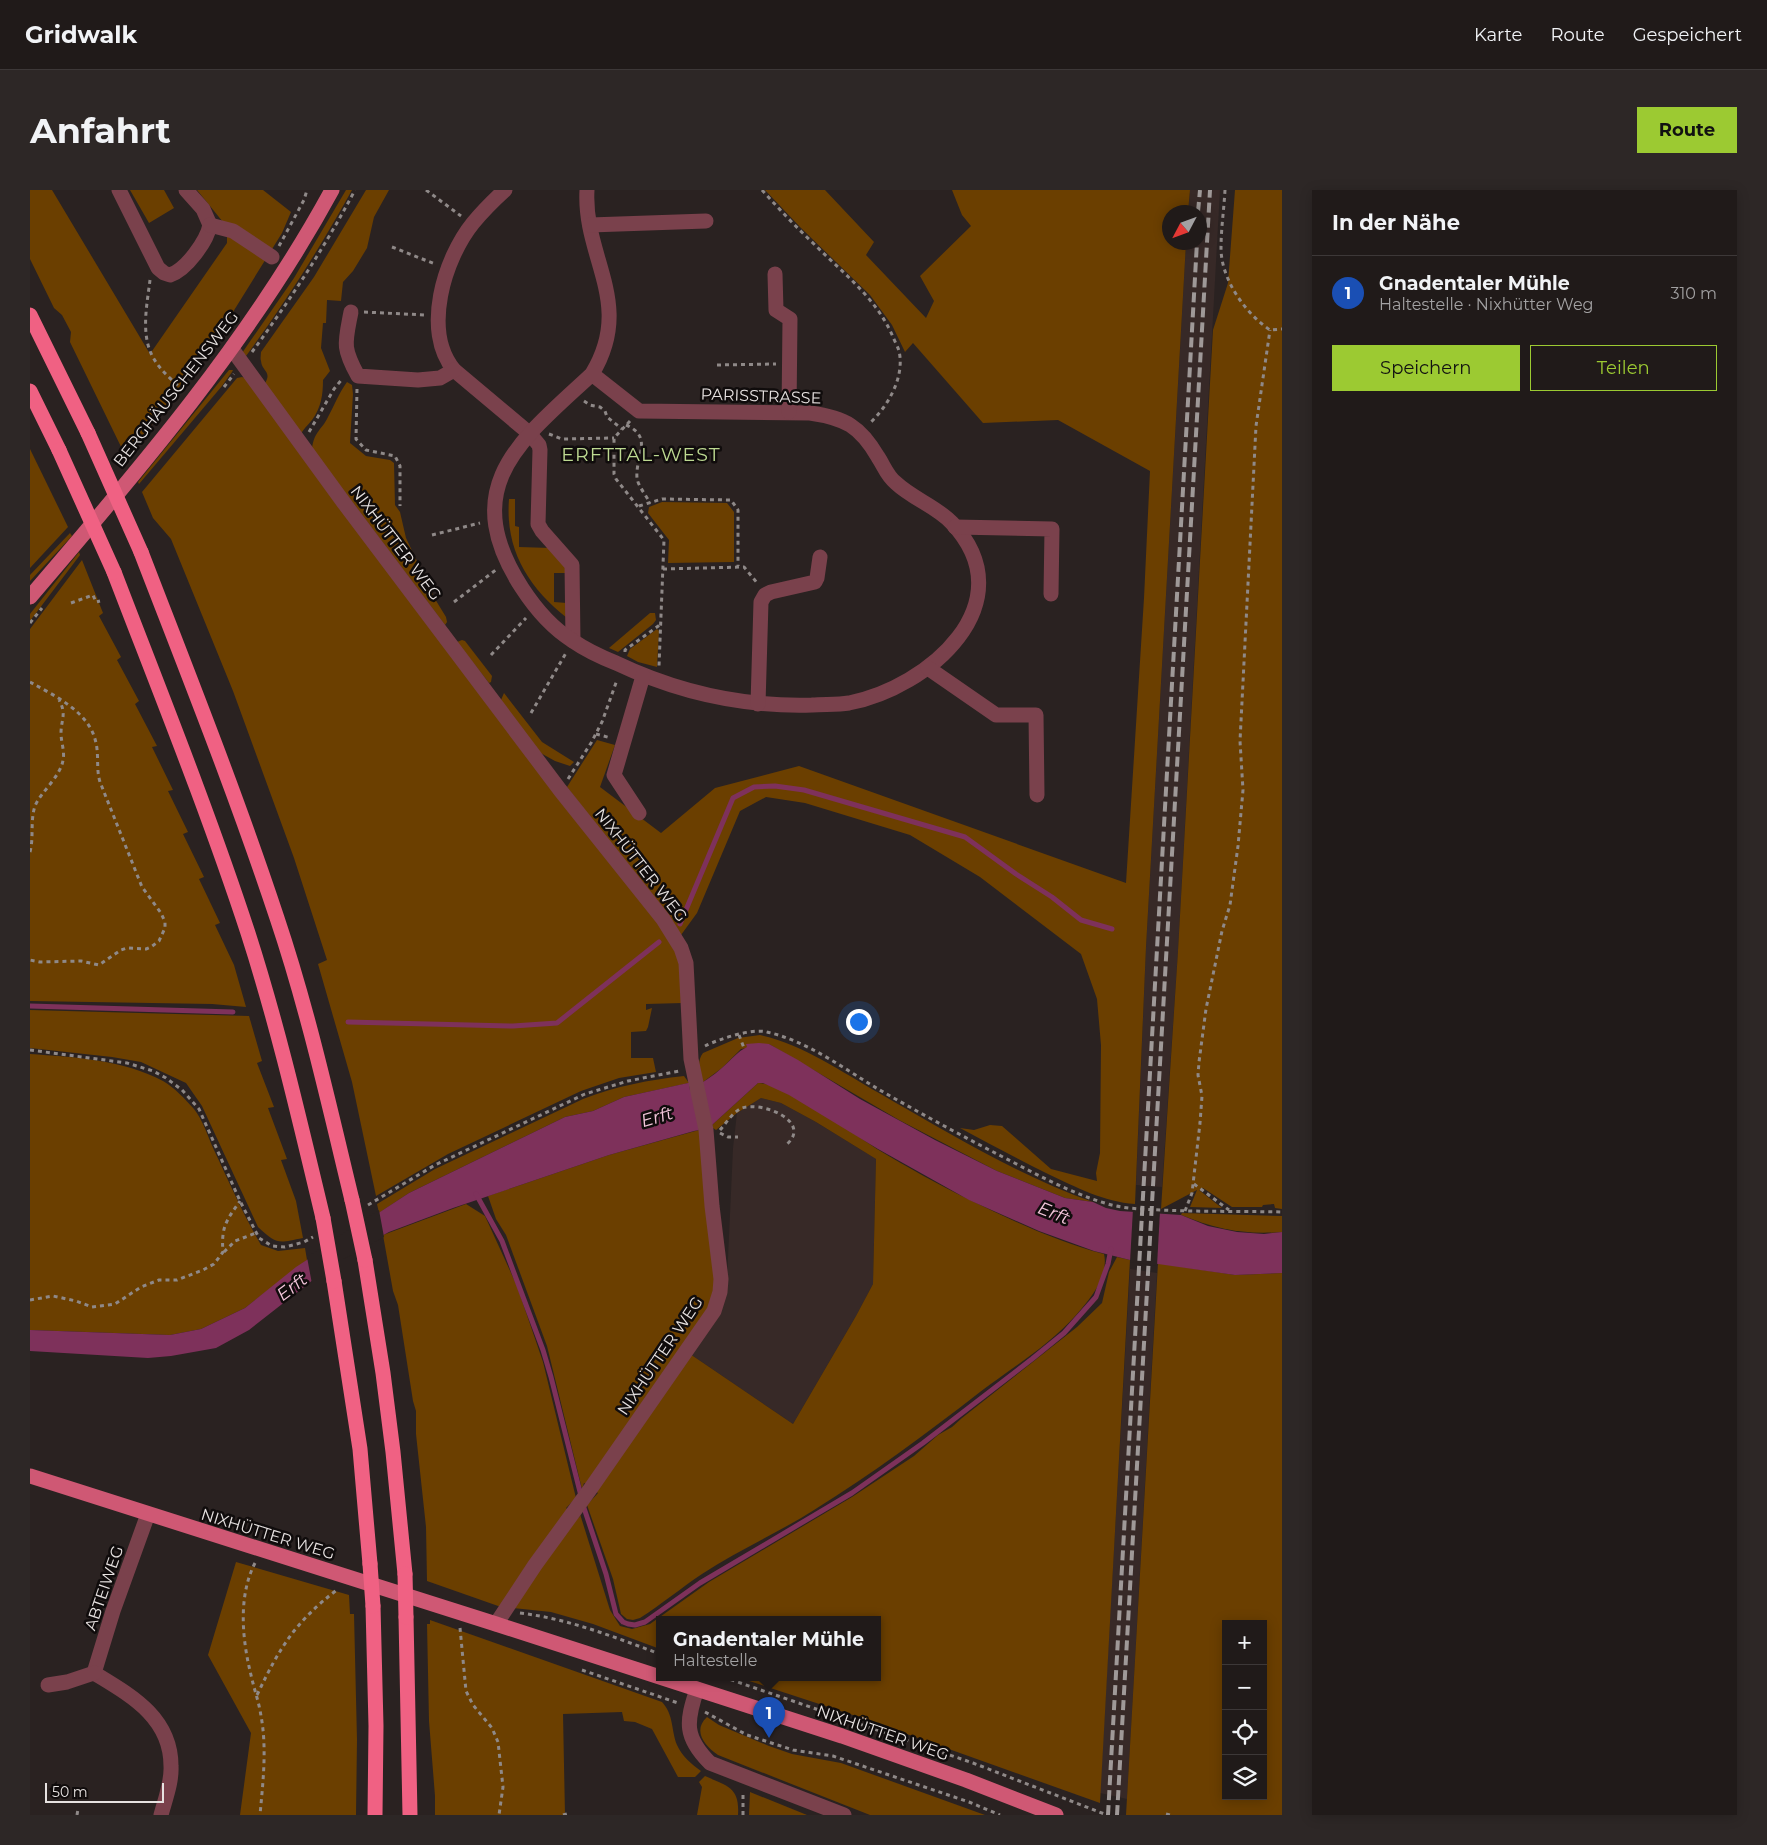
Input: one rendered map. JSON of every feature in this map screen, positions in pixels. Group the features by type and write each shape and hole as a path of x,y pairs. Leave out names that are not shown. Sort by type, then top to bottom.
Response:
{"highway":[{"path":"30,315 88,433 141,552 237,799 278,920 356,1204 391,1435 405,1574 410,1815"},
{"path":"30,391 114,572 206,811 248,933 280,1038 334,1281 360,1450 373,1606 376,1726 375,1815"}],"main road":[{"name":"BERGHÄUSCHENSWEG","path":"30,597 163,438 232,349 275,286 332,190"},
{"name":"NIXHÜTTER WEG","path":"30,1476 459,1619 496,1624 656,1675"},
{"name":"NIXHÜTTER WEG","path":"674,1681 904,1757 1056,1815"}],"street":[{"path":"119,190 158,268 170,275 176,273 194,255 206,239 210,226 203,209 186,190"},
{"path":"505,190 472,224 458,246 448,269 441,294 438,316 442,346 454,370 533,429 540,450 538,524 572,565 573,641"},
{"name":"PARISSTRASSE","path":"587,190 586,202 590,225 607,288 609,309 607,341 592,374 533,429 514,451 501,476 496,497 495,520 500,548 506,563 536,608 573,641 643,676 704,694 758,704 847,703 894,688 928,668 952,646 974,612 978,600 979,582 974,557 956,527 934,508 895,483 888,475 870,443 860,431 845,422 824,415 789,412 639,411"},
{"path":"590,225 706,221"},
{"path":"210,226 233,231 272,257"},
{"path":"775,274 776,310 790,319 789,412"},
{"path":"351,312 345,342 347,356 358,376 418,380 440,378 454,370"},
{"name":"NIXHÜTTER WEG","path":"232,349 302,446 560,790 663,919 680,948 687,970 691,1060 712,1131 712,1206 721,1279 720,1292 714,1310 591,1488 520,1586 496,1624"},
{"path":"592,374 639,411"},
{"path":"956,527 1052,529 1051,594"},
{"path":"758,704 761,602 765,595 815,582 820,557"},
{"path":"928,668 996,716 1036,715 1037,795"},
{"path":"640,813 614,775 643,676"},
{"name":"ABTEIWEG","path":"94,1673 113,1611 148,1514"},
{"path":"48,1685 67,1682 94,1673 143,1705 162,1729 169,1748 172,1766 160,1815"},
{"path":"696,1688 688,1718 689,1731 693,1743 710,1763 844,1815"}],"path":[{"path":"272,257 304,200 307,190"},
{"path":"426,190 472,224"},
{"path":"762,190 785,216 867,296 888,324 899,351 899,371 892,394 884,407 860,431"},
{"path":"1225,190 1221,249 1225,269 1247,308 1270,330 1282,329"},
{"path":"392,246 448,269"},
{"path":"153,258 146,317 146,339 153,359 183,391 187,385"},
{"path":"351,312 438,316"},
{"path":"1185,1212 1192,1193 1202,1096 1198,1075 1198,1062 1210,987 1222,931 1230,905 1239,836 1243,782 1241,731 1256,426 1270,330"},
{"path":"717,365 790,364"},
{"path":"302,446 340,380 346,375 358,376 356,439 366,450 395,456 400,466 400,506"},
{"path":"572,393 590,405 600,407 607,417 624,427 633,428 639,434 642,449 637,476 650,503"},
{"path":"639,411 614,438 614,474 664,540 658,681"},
{"path":"533,429 562,439 614,438"},
{"path":"639,506 662,499 731,500 738,510 738,566"},
{"path":"432,535 495,520"},
{"path":"454,602 506,563"},
{"path":"664,569 744,567 765,595"},
{"path":"70,603 93,595 96,602 100,601"},
{"path":"491,656 536,608"},
{"path":"560,790 591,744 602,722 625,650 661,624"},
{"path":"531,713 573,641"},
{"path":"30,682 58,697 78,713 92,731 96,742 97,772 100,782 142,887 161,913 165,922 165,928 159,941 150,947 146,949 127,948 99,965 81,961 40,962 30,960"},
{"path":"30,852 32,846 32,823 36,804 46,792 64,761 61,732 64,712 58,697"},
{"path":"356,1204 573,1099 598,1089 678,1071 702,1048 755,1031 767,1032 792,1040 833,1061 878,1089 969,1139 1051,1182 1080,1194 1122,1208 1185,1212 1282,1212"},
{"path":"739,1035 744,1048"},
{"path":"30,1050 127,1063 153,1071 170,1080 182,1090 199,1110 256,1233 268,1244 286,1247 304,1242 322,1225"},
{"path":"712,1131 736,1112 750,1107 762,1107 774,1110 792,1126 795,1135 787,1144"},
{"path":"1193,1184 1229,1211"},
{"path":"223,1252 222,1237 226,1221 240,1201"},
{"path":"30,1300 53,1296 92,1307 115,1304 141,1287 159,1280 178,1280 203,1270 214,1264 223,1252 235,1242 256,1233"},
{"path":"246,1559 265,1565"},
{"path":"255,1562 248,1579 244,1625 245,1648 257,1696 264,1736 264,1772 260,1815"},
{"path":"257,1696 280,1650 296,1627 318,1604 340,1588 331,1585"},
{"path":"459,1619 467,1629"},
{"path":"459,1619 466,1691 473,1705 492,1728 498,1742 503,1787 499,1815"},
{"path":"582,1669 710,1714 747,1735 793,1750 833,1756 969,1802 1000,1815"},
{"path":"743,1776 743,1815"},
{"path":"77,1815 78,1809"},
{"path":"563,1815 570,1813"}],"shaded area":[{"path":"30,190 52,190 150,354 227,243 227,227 197,190 263,190 291,212 282,233 228,320 127,459 70,342 71,332 62,315 54,308 30,259"},
{"path":"130,190 164,190 174,208 149,223"},
{"path":"346,190 352,190 302,275 246,356 242,353 294,278"},
{"path":"366,190 389,190 374,217 367,248 353,271 343,282 341,301 327,300 326,323 323,323 321,348 330,371 323,380 322,396 318,411 300,436 264,385 267,374 262,365 261,352 314,277"},
{"path":"765,190 825,190 874,242 866,255 926,318 934,301 920,276 971,226 962,215 952,190 1190,190 1189,205 1162,205 1162,250 1186,250 1146,947 1135,1204 1101,1197 1080,1189 960,1128 974,1130 990,1125 1002,1126 1051,1169 1097,1181 1096,1173 1100,1153 1101,1045 1097,999 1081,954 980,877 910,835 805,803 766,797 740,811 697,913 681,935 567,787 597,740 615,745 600,787 661,833 715,788 799,766 1126,883 1150,471 1058,420 983,423 913,343 905,352 892,325 870,295"},
{"path":"1190,190 1220,190 1178,951 1162,1187 1136,1185 1146,947 1186,250 1207,250 1207,205 1189,205"},
{"path":"1235,190 1282,190 1282,1209 1275,1208 1274,1204 1263,1205 1262,1207 1232,1207 1203,1188 1199,1190 1222,1208 1190,1207 1197,1190 1161,1209 1178,951 1213,330 1228,283"},
{"path":"229,370 233,370 222,386 139,484 138,482"},
{"path":"237,378 248,379 657,921 676,953 681,970 683,1003 646,1004 646,1010 652,1008 646,1031 631,1032 631,1058 653,1058 656,1072 619,1078 581,1091 448,1154 376,1196 352,1082 318,964 327,960 294,858 233,691 171,539 153,518 142,492"},
{"path":"347,382 352,385 353,394 350,443 366,456 390,460 394,463 395,505 400,512 406,538 435,599 446,617 447,622 445,625 312,449 316,434 326,421"},
{"path":"30,449 68,527 30,568"},
{"path":"509,499 515,499 515,526 519,527 519,547 551,548 566,565 567,573 554,573 554,602 567,603 567,618 541,594 522,566 515,551 511,535"},
{"path":"662,502 727,503 734,512 734,562 668,563 669,540 648,513 649,507"},
{"path":"70,533 72,536 30,581 30,575"},
{"path":"79,552 80,555 30,621 30,614"},
{"path":"82,560 103,613 99,616 121,657 117,660 139,701 135,704 157,746 152,747 173,790 168,791 188,832 183,834 204,877 199,879 220,923 215,925 234,965 246,1007 212,1004 30,1001 30,629"},
{"path":"650,613 655,613 656,620 653,624 618,652 609,648"},
{"path":"657,629 659,631 657,667 638,662 627,656 630,649"},
{"path":"465,641 492,676 491,682 489,683 457,642"},
{"path":"504,693 542,742 574,762 570,766 555,761 537,751 501,700"},
{"path":"30,1010 249,1016 262,1061 257,1063 274,1107 268,1108 287,1159 281,1160 296,1201 303,1238 278,1241 258,1227 202,1106 186,1083 141,1062 30,1048"},
{"path":"760,1035 776,1039 807,1052 984,1152 1038,1179 1093,1202 1065,1198 997,1171 899,1120 769,1044 741,1049 722,1068 703,1082 699,1063 703,1053 738,1038"},
{"path":"30,1054 81,1058 115,1064 148,1074 172,1087 191,1105 200,1118 236,1198 261,1245 278,1251 305,1248 307,1260 245,1308 201,1329 170,1335 30,1330"},
{"path":"684,1076 689,1083 624,1097 593,1111 565,1117 409,1193 379,1213 377,1204 435,1169 583,1099 633,1084"},
{"path":"758,1083 768,1085 799,1100 888,1156 958,1194 1036,1230 1104,1254 1104,1270 1098,1286 1088,1301 1055,1336 878,1468 800,1518 716,1565 640,1618 627,1619 621,1614 613,1579 587,1505 598,1493 595,1491 690,1354 793,1424 873,1284 876,1159 781,1103 761,1098 737,1113 716,1130 713,1128 712,1125"},
{"path":"761,1098 781,1103 876,1159 873,1284 793,1424 690,1354 727,1280 733,1148 737,1113"},
{"path":"699,1130 717,1278 710,1306 588,1485 584,1483 582,1489 547,1346 506,1235 496,1219 488,1196 609,1155"},
{"path":"466,1204 485,1216 517,1286 543,1362 576,1498 566,1508 569,1511 501,1607 427,1581 426,1527 416,1434 416,1411 398,1305 393,1291 383,1235"},
{"path":"1182,1213 1282,1216 1282,1232 1255,1233 1230,1230 1194,1220 1181,1215"},
{"path":"1117,1257 1130,1260 1100,1803 862,1718 749,1681 881,1681 881,1616 661,1616 709,1582 852,1497 914,1456 938,1435 952,1427 1077,1327 1102,1303 1109,1272"},
{"path":"1158,1263 1235,1275 1282,1273 1282,1815 1126,1815"},
{"path":"1130,1269 1157,1273 1127,1799 1100,1793"},
{"path":"580,1514 610,1610 620,1626 632,1629 650,1624 656,1620 656,1648 593,1624 551,1612 513,1608 577,1516 579,1518"},
{"path":"236,1562 349,1595 350,1614 354,1614 357,1740 356,1815 240,1815 251,1733 208,1655"},
{"path":"430,1620 662,1702 669,1712 679,1749 687,1760 701,1771 695,1777 678,1777 652,1729 635,1722 624,1721 622,1712 563,1714 565,1815 435,1815 429,1721 427,1624 430,1624"},
{"path":"707,1717 719,1725 769,1746 792,1754 841,1763 985,1815 870,1815 718,1755 705,1743 700,1733 703,1722"},
{"path":"705,1776 726,1785 734,1793 737,1798 738,1815 697,1815 702,1787 699,1782"},
{"path":"750,1792 807,1815 749,1815"}],"water":[{"name":"Erft","path":"746,1044 769,1044 860,1099 935,1140 997,1171 1065,1198 1093,1202 1106,1208 1120,1211 1181,1215 1208,1226 1237,1232 1264,1234 1282,1232 1282,1273 1235,1275 1130,1260 1094,1251 1039,1231 969,1200 878,1149 789,1095 763,1083 758,1083 712,1125 698,1126 699,1130 609,1155 453,1208 389,1232 341,1258 249,1330 216,1348 148,1358 30,1351 30,1330 170,1335 201,1329 245,1308 296,1267 409,1193 565,1117 593,1111 624,1097 688,1083 690,1090 747,1047"}],"pier":[{"path":"1133,1209 1160,1211 1157,1266 1130,1262"},
{"path":"379,1210 384,1237 342,1260 312,1284 307,1257"}],"waterway":[{"path":"680,924 733,798 754,787 775,786 804,790 965,837 1016,874 1052,897 1081,920 1112,929"},
{"path":"348,1022 513,1026 557,1023 659,942"},
{"path":"30,1006 233,1012"},
{"path":"476,1194 502,1241 543,1350 581,1496"},
{"path":"583,1505 606,1574 616,1614 623,1622 628,1624 635,1625 645,1622 700,1583 852,1493 923,1443 1032,1359 1064,1333 1096,1297 1108,1264 1111,1249"}],"railway":[{"path":"1199,205 1200,190"},
{"path":"1117,1815 1210,190"},
{"path":"1108,1815 1197,250"}],"place":[{"name":"Gnadentaler Mühle","path":"769,1738"}],"district":[{"name":"ERFTTAL-WEST","path":"641,454"}]}
